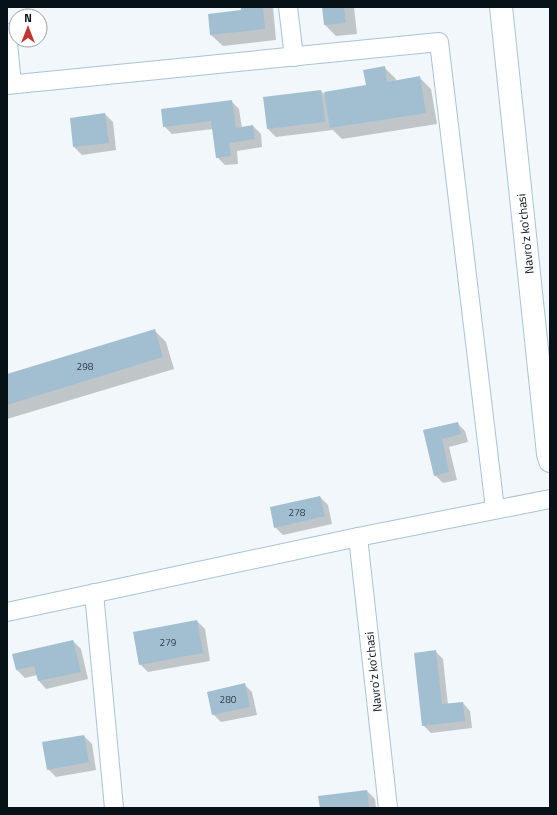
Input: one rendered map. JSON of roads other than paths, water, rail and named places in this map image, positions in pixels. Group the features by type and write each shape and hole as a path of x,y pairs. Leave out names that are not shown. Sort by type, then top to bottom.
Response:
{"street":[{"path":"288,7 294,57"},
{"name":"Navro'z ko'chasi","path":"501,7 546,438 550,461"},
{"path":"7,33 9,85 438,42 495,509"},
{"path":"7,612 358,537 550,499"},
{"name":"Navro'z ko'chasi","path":"358,537 388,808"},
{"path":"94,593 114,808"}]}
